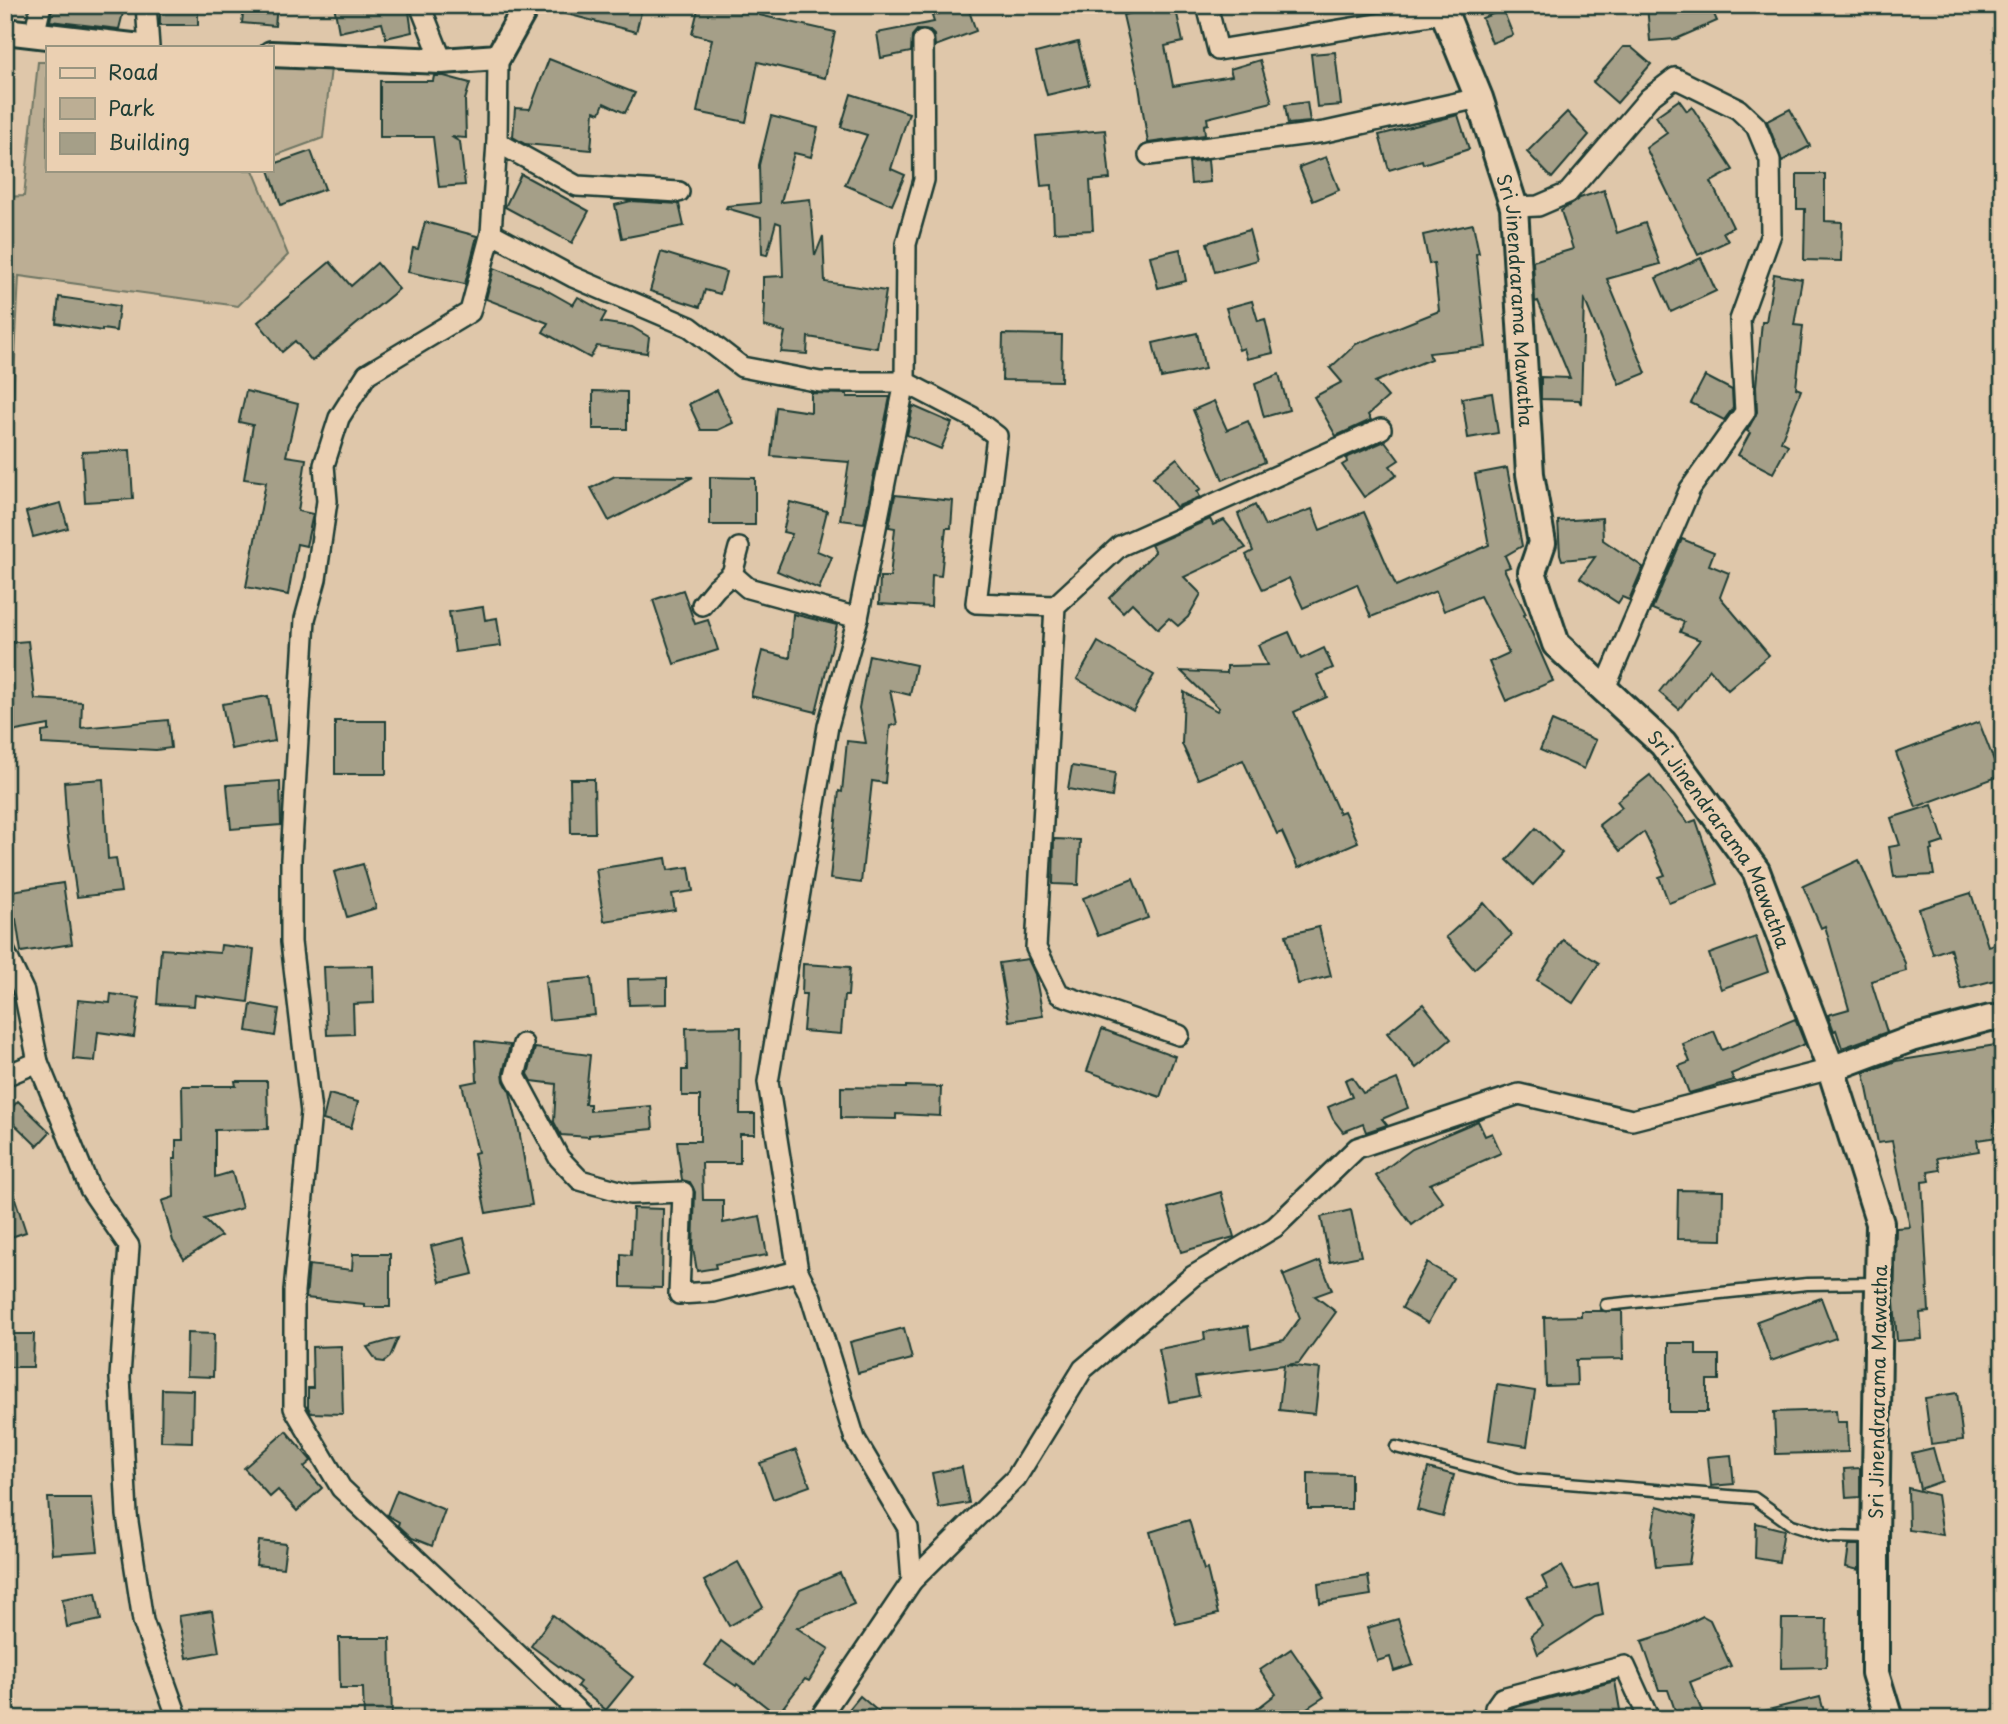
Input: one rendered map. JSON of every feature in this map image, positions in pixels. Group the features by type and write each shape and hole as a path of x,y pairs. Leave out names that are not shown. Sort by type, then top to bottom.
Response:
{"main road":[{"name":"Sri Jinendrarama Mawatha","path":"1442,9 1479,98 1514,207 1530,474 1542,543 1532,572 1556,644 1663,744 1756,871 1832,1069 1880,1223 1875,1673 1889,1719"}],"street":[{"path":"34,35 41,5"},
{"path":"146,5 149,46"},
{"path":"421,5 442,61"},
{"path":"527,5 498,57 497,142 491,233 470,312 367,374 339,418 324,465 327,501 316,579 304,619 291,859 291,942 311,1112 294,1291 294,1408 341,1488 586,1719"},
{"path":"1206,5 1218,50 1442,9"},
{"path":"5,32 132,46"},
{"path":"912,1581 908,1528 855,1439 811,1297 798,1271 768,1082 828,726 858,618 905,382 906,244 924,180 923,41"},
{"path":"273,54 442,61 498,57"},
{"path":"1514,207 1538,206 1568,193 1649,98 1675,78 1738,109 1756,125 1770,160 1771,234 1740,320 1745,412 1690,489 1605,688"},
{"path":"1149,155 1325,132 1479,98"},
{"path":"497,142 577,186 680,192"},
{"path":"491,233 573,277 690,327 742,367 820,382 905,382 972,417 997,436 976,603 1055,606 1121,547 1381,429"},
{"path":"702,605 732,574 739,548"},
{"path":"732,574 748,588 858,618"},
{"path":"1055,606 1036,948 1059,994 1179,1035"},
{"path":"5,952 24,992 38,1062 90,1189 129,1246 120,1377 127,1515 143,1621 178,1719"},
{"path":"819,1719 912,1581 1016,1478 1083,1369 1193,1276 1275,1227 1357,1148 1519,1094 1633,1121 1832,1069 1912,1038 1990,1018 2003,1018"},
{"path":"523,1044 515,1076 559,1158 580,1180 630,1194 683,1192 679,1294 713,1292 798,1271"},
{"path":"5,1076 38,1062"},
{"path":"1501,1719 1495,1708 1502,1698 1625,1666 1649,1719"}],"lane":[{"path":"1606,1305 1807,1284 1879,1283"},
{"path":"1396,1447 1518,1479 1754,1498 1793,1525 1830,1537 1875,1539"}],"green space":[{"path":"38,62 46,62 46,172 254,172 288,255 238,306 19,276 13,400 5,401 5,197 24,196"},
{"path":"273,68 331,68 323,138 273,156"}],"building":[{"path":"53,5 125,5 119,29 50,21"},
{"path":"160,5 198,5 198,25 160,25"},
{"path":"244,5 277,5 275,26 242,23"},
{"path":"334,5 408,5 412,32 386,38 382,23 339,32"},
{"path":"560,5 643,5 636,32 559,12"},
{"path":"699,5 761,5 759,15 835,32 825,78 758,62 746,122 697,112 712,39 692,34"},
{"path":"967,5 976,31 935,46 934,35 930,31 917,30 912,36 911,52 881,58 877,33 934,22 932,16"},
{"path":"1175,5 1183,42 1165,46 1173,86 1232,76 1230,69 1260,60 1272,102 1207,118 1208,124 1204,125 1205,135 1148,143 1138,80 1123,15"},
{"path":"1647,5 1710,5 1717,21 1676,39 1650,41"},
{"path":"1503,10 1513,35 1492,43 1482,18"},
{"path":"1078,42 1089,85 1047,95 1036,53"},
{"path":"1623,47 1631,47 1651,64 1617,103 1593,82"},
{"path":"1335,52 1341,105 1317,107 1311,54"},
{"path":"549,59 635,93 625,113 604,103 600,113 594,111 591,150 525,144 513,137 515,108 530,109"},
{"path":"434,76 470,83 465,100 466,138 451,137 460,142 465,185 439,187 433,137 380,137 380,81 433,81"},
{"path":"851,94 909,113 891,169 905,175 892,205 845,185 867,135 841,127"},
{"path":"1679,100 1687,111 1692,107 1733,170 1711,182 1733,227 1723,232 1728,241 1698,255 1646,148 1667,133 1656,116"},
{"path":"1307,102 1310,122 1288,124 1285,105"},
{"path":"1790,109 1810,146 1782,161 1767,121"},
{"path":"1567,112 1589,135 1552,178 1527,152"},
{"path":"1458,115 1469,149 1423,164 1422,160 1389,170 1379,135"},
{"path":"771,116 818,128 811,157 794,153 781,202 810,199 815,256 823,236 825,282 886,291 877,348 808,337 807,354 781,352 785,332 764,326 763,277 783,276 781,224 776,222 767,255 762,254 761,218 726,208 760,203 759,165"},
{"path":"1105,130 1110,179 1090,181 1093,230 1054,232 1052,185 1041,186 1036,136"},
{"path":"311,151 325,189 281,205 270,172 273,172 273,164"},
{"path":"1326,157 1339,190 1313,201 1299,167"},
{"path":"1208,160 1210,182 1191,184 1189,162"},
{"path":"521,174 589,211 572,243 505,207"},
{"path":"1797,174 1825,174 1825,221 1842,222 1841,261 1804,260 1805,209 1797,209"},
{"path":"1604,190 1617,233 1645,223 1660,264 1607,279 1646,373 1619,384 1584,298 1581,404 1579,400 1541,399 1541,377 1570,378 1538,301 1535,302 1533,261 1573,249 1561,211 1580,198"},
{"path":"631,201 679,204 684,226 622,238 615,205"},
{"path":"425,222 477,236 465,284 408,272 413,248 418,249"},
{"path":"1473,224 1479,253 1476,254 1486,347 1429,353 1431,359 1375,382 1388,397 1368,415 1371,420 1336,436 1314,397 1342,382 1330,368 1356,344 1439,311 1434,263 1429,264 1423,235"},
{"path":"1249,230 1257,260 1215,272 1207,243"},
{"path":"1180,249 1186,281 1158,288 1150,256"},
{"path":"661,252 726,272 720,294 705,290 700,307 650,291"},
{"path":"1701,258 1716,291 1671,312 1656,278"},
{"path":"330,262 351,286 377,263 399,289 312,361 295,341 282,352 258,322"},
{"path":"494,268 539,286 573,305 578,297 606,313 601,322 632,327 649,337 647,353 597,346 590,358 543,332 548,323 486,299"},
{"path":"1774,274 1802,279 1794,325 1803,326 1796,388 1801,390 1781,441 1788,445 1773,473 1738,455 1757,412 1756,386 1762,322 1766,322"},
{"path":"59,297 119,306 116,331 56,323"},
{"path":"1252,301 1258,321 1265,319 1273,353 1247,359 1244,348 1239,350 1226,308"},
{"path":"1197,333 1205,369 1161,378 1153,343"},
{"path":"1003,334 1062,335 1061,381 1002,380"},
{"path":"1279,374 1289,410 1264,417 1255,384"},
{"path":"1705,376 1732,390 1733,408 1724,420 1691,403"},
{"path":"717,390 733,423 718,430 701,430 689,404"},
{"path":"246,391 298,404 286,456 306,459 298,511 313,514 306,546 297,544 288,595 246,587 266,482 244,479 253,425 239,422"},
{"path":"593,391 627,392 627,429 593,429"},
{"path":"811,393 847,394 847,397 890,397 864,523 840,520 849,462 771,456 776,407 811,412"},
{"path":"1492,393 1498,433 1468,438 1462,398"},
{"path":"1214,401 1227,430 1248,421 1265,462 1223,480 1193,410"},
{"path":"913,406 952,423 941,449 907,435"},
{"path":"1385,441 1399,460 1390,466 1397,475 1364,497 1342,465 1347,462 1346,458"},
{"path":"130,450 133,499 85,502 82,452"},
{"path":"1177,458 1201,489 1197,491 1200,497 1176,507 1153,477"},
{"path":"1507,468 1522,546 1505,556 1510,567 1504,569 1526,614 1524,615 1553,681 1506,701 1489,662 1509,653 1480,596 1444,611 1436,591 1371,617 1357,584 1303,608 1289,578 1263,590 1246,555 1253,551 1238,514 1255,505 1265,526 1312,509 1320,530 1364,512 1396,586 1489,545 1475,474"},
{"path":"615,476 693,477 609,521 591,488"},
{"path":"710,477 755,478 755,525 710,525"},
{"path":"895,495 953,501 951,528 946,528 941,576 932,575 931,607 879,604 880,577 890,577 895,528 889,527"},
{"path":"790,502 827,511 817,551 832,557 819,589 777,571 792,534 783,532"},
{"path":"61,503 68,528 33,537 26,512"},
{"path":"1602,518 1603,540 1643,567 1629,600 1622,597 1618,603 1580,578 1595,557 1562,560 1560,554 1558,521"},
{"path":"1210,519 1213,525 1224,520 1246,548 1184,577 1201,594 1188,617 1178,626 1169,618 1158,629 1132,603 1123,612 1109,598 1155,552 1151,545"},
{"path":"1682,539 1714,552 1709,565 1729,573 1720,597 1769,655 1728,690 1710,669 1679,709 1659,692 1700,640 1680,632 1684,622 1652,609"},
{"path":"683,590 695,624 708,620 718,650 674,664 653,600"},
{"path":"483,607 485,620 497,618 501,646 455,652 449,612"},
{"path":"793,614 837,625 816,712 751,696 762,651 790,658"},
{"path":"1289,632 1301,659 1324,648 1333,668 1317,675 1327,697 1294,712 1339,813 1344,811 1358,842 1298,868 1282,832 1277,834 1243,760 1198,779 1182,744 1184,692 1217,711 1219,708 1181,671 1227,673 1227,666 1267,665 1258,645"},
{"path":"28,641 35,699 82,702 81,728 168,720 171,748 156,750 42,744 42,732 49,731 49,725 5,733 5,643"},
{"path":"1098,642 1154,675 1133,711 1077,679"},
{"path":"869,655 916,665 910,695 890,690 897,724 890,726 885,783 872,781 861,883 830,879 847,741 866,743 859,708"},
{"path":"268,696 275,741 231,749 222,704"},
{"path":"335,721 386,721 386,774 335,774"},
{"path":"1552,721 1596,740 1584,769 1540,750"},
{"path":"1979,722 2000,776 1916,807 1896,753"},
{"path":"1072,766 1115,773 1112,797 1068,789"},
{"path":"1650,775 1688,823 1696,820 1718,884 1669,903 1659,877 1665,875 1644,832 1620,851 1599,825 1622,807 1617,801"},
{"path":"103,779 108,859 116,858 121,892 77,897 67,830 64,782"},
{"path":"570,779 594,779 595,833 571,833"},
{"path":"280,781 281,825 231,829 227,785"},
{"path":"1932,805 1944,842 1932,846 1933,850 1930,851 1934,875 1894,877 1889,847 1900,845 1891,818"},
{"path":"1536,828 1562,853 1533,885 1507,860"},
{"path":"1054,839 1080,840 1078,885 1053,884"},
{"path":"666,858 668,870 689,867 693,891 672,894 675,910 604,921 596,869"},
{"path":"1859,860 1905,963 1906,971 1871,981 1887,1032 1842,1048 1828,1015 1849,1009 1825,926 1821,928 1803,886"},
{"path":"363,864 376,908 347,917 334,872"},
{"path":"1133,879 1148,918 1098,936 1083,898"},
{"path":"63,883 72,944 21,952 16,919 8,920 5,892"},
{"path":"1971,893 1988,946 2003,942 2003,978 1961,989 1950,948 1933,954 1919,909"},
{"path":"1484,903 1512,935 1474,969 1446,937"},
{"path":"1319,927 1331,976 1298,984 1286,935"},
{"path":"1756,937 1768,972 1721,989 1709,954"},
{"path":"1563,940 1599,963 1573,1003 1537,980"},
{"path":"221,945 254,949 248,1002 195,995 194,1006 157,1004 161,949 220,953"},
{"path":"1028,959 1035,974 1043,1016 1009,1021 999,963"},
{"path":"803,964 850,967 841,1034 803,1031 806,994 802,994"},
{"path":"373,966 374,1003 353,1004 354,1034 327,1035 324,967"},
{"path":"591,978 595,1015 549,1020 545,982"},
{"path":"667,978 667,1004 629,1005 628,979"},
{"path":"111,994 139,998 134,1037 98,1032 95,1061 73,1059 78,1000 110,1003"},
{"path":"251,1004 279,1009 275,1036 247,1031"},
{"path":"1423,1004 1451,1039 1416,1068 1387,1033"},
{"path":"1795,1019 1805,1044 1731,1074 1734,1080 1689,1093 1679,1066 1690,1062 1683,1044 1714,1031 1722,1050"},
{"path":"741,1027 740,1114 755,1114 755,1134 740,1134 740,1163 702,1163 703,1200 723,1200 723,1223 760,1216 767,1255 715,1264 716,1268 697,1271 693,1248 695,1192 690,1182 682,1180 677,1141 700,1141 700,1096 682,1096 682,1070 687,1070 686,1028"},
{"path":"1102,1029 1175,1056 1160,1097 1087,1071"},
{"path":"475,1041 510,1045 503,1073 504,1081 510,1092 519,1130 532,1205 486,1213 474,1153 478,1152 462,1084 477,1081"},
{"path":"1996,1045 2003,1085 2003,1109 1994,1111 1998,1137 1977,1140 1979,1151 1937,1158 1940,1170 1928,1172 1930,1181 1922,1182 1929,1312 1920,1313 1922,1339 1897,1341 1894,1302 1896,1228 1910,1227 1892,1141 1878,1143 1864,1073 1896,1061"},
{"path":"535,1048 590,1055 585,1104 590,1104 590,1111 651,1106 653,1129 589,1137 561,1135 554,1122 556,1084 532,1081 528,1074"},
{"path":"1352,1077 1363,1093 1397,1079 1408,1108 1382,1119 1387,1125 1366,1132 1363,1124 1343,1132 1328,1107 1352,1097 1345,1080"},
{"path":"235,1081 267,1081 268,1129 215,1130 215,1177 232,1172 242,1208 204,1219 221,1236 184,1259 173,1241 162,1201 174,1197 173,1159 176,1159 176,1140 183,1140 182,1086 236,1086"},
{"path":"841,1087 941,1087 940,1116 896,1114 896,1119 841,1118"},
{"path":"329,1094 358,1102 351,1128 323,1120"},
{"path":"18,1101 50,1132 37,1146 5,1115"},
{"path":"1478,1121 1485,1136 1492,1133 1501,1153 1430,1184 1443,1202 1412,1225 1376,1176 1412,1149"},
{"path":"9,1180 26,1232 5,1239 5,1181"},
{"path":"1678,1190 1723,1191 1722,1240 1677,1239"},
{"path":"1221,1192 1234,1237 1181,1252 1168,1208"},
{"path":"633,1208 663,1209 662,1288 621,1287 621,1254 631,1255"},
{"path":"1351,1210 1361,1256 1330,1262 1321,1217"},
{"path":"464,1238 473,1274 440,1282 431,1246"},
{"path":"353,1254 390,1254 390,1307 364,1307 364,1304 306,1298 309,1265 352,1270"},
{"path":"1320,1261 1332,1290 1315,1296 1336,1312 1299,1363 1286,1365 1320,1369 1315,1414 1279,1410 1284,1365 1195,1377 1199,1396 1169,1402 1159,1349 1205,1340 1204,1332 1248,1326 1251,1348 1284,1340 1300,1318 1282,1272 1285,1275"},
{"path":"1427,1263 1453,1278 1428,1323 1402,1308"},
{"path":"1821,1298 1836,1338 1771,1361 1757,1321"},
{"path":"1581,1311 1622,1311 1623,1359 1576,1360 1577,1385 1546,1386 1544,1317 1581,1316"},
{"path":"904,1328 912,1359 858,1373 850,1342"},
{"path":"187,1333 214,1334 213,1377 186,1376"},
{"path":"5,1334 34,1334 33,1367 5,1367"},
{"path":"398,1338 390,1357 384,1362 377,1361 367,1347"},
{"path":"1669,1343 1696,1343 1696,1355 1719,1355 1719,1380 1707,1380 1707,1412 1669,1412"},
{"path":"341,1346 343,1414 311,1413 308,1407 308,1388 313,1388 312,1347"},
{"path":"1497,1385 1535,1391 1527,1446 1489,1440"},
{"path":"162,1389 193,1390 192,1442 161,1441"},
{"path":"1957,1393 1963,1440 1931,1444 1925,1398"},
{"path":"1836,1410 1837,1422 1847,1422 1848,1452 1776,1454 1774,1412"},
{"path":"286,1431 311,1461 304,1467 322,1488 297,1511 278,1490 270,1497 244,1468"},
{"path":"1933,1448 1942,1481 1920,1489 1912,1453"},
{"path":"796,1450 810,1486 773,1499 760,1463"},
{"path":"1731,1455 1734,1484 1711,1486 1708,1457"},
{"path":"962,1467 969,1503 939,1508 932,1473"},
{"path":"1428,1468 1454,1475 1443,1517 1417,1510"},
{"path":"1860,1468 1860,1497 1846,1498 1844,1469"},
{"path":"1308,1473 1351,1474 1351,1509 1308,1509"},
{"path":"1908,1488 1937,1495 1943,1535 1909,1530"},
{"path":"397,1490 445,1510 432,1546 412,1538 398,1525 399,1522 387,1515"},
{"path":"48,1498 92,1498 98,1551 52,1554"},
{"path":"1657,1506 1696,1517 1689,1564 1656,1567 1652,1535"},
{"path":"1189,1520 1204,1570 1207,1569 1218,1614 1176,1624 1150,1532"},
{"path":"1756,1523 1784,1530 1779,1562 1755,1558"},
{"path":"259,1541 286,1544 283,1568 256,1565"},
{"path":"1849,1545 1859,1545 1859,1570 1846,1567"},
{"path":"738,1562 763,1607 729,1626 704,1581"},
{"path":"1562,1566 1575,1590 1598,1584 1603,1615 1595,1617 1538,1654 1531,1635 1542,1626 1527,1597 1548,1589 1542,1577"},
{"path":"840,1573 854,1604 797,1628 829,1649 809,1681 805,1679 777,1715 737,1684 736,1686 705,1665 721,1641 754,1665 800,1590"},
{"path":"1368,1576 1371,1595 1320,1603 1318,1584"},
{"path":"96,1593 101,1620 67,1627 62,1599"},
{"path":"212,1611 219,1652 187,1658 179,1616"},
{"path":"553,1615 633,1677 606,1710 577,1686 580,1682 531,1646"},
{"path":"1703,1616 1710,1620 1731,1666 1690,1682 1705,1719 1678,1719 1668,1690 1659,1690 1642,1641 1671,1632"},
{"path":"1398,1619 1413,1665 1394,1671 1390,1657 1377,1661 1367,1628"},
{"path":"1782,1619 1827,1619 1826,1667 1781,1668"},
{"path":"339,1638 390,1638 392,1719 364,1719 363,1688 340,1688"},
{"path":"1291,1649 1324,1697 1290,1719 1244,1719 1276,1694 1260,1670"},
{"path":"1615,1681 1621,1716 1602,1719 1513,1719 1509,1709"},
{"path":"860,1696 887,1719 841,1719"},
{"path":"1820,1697 1826,1719 1761,1719 1760,1712"}]}
